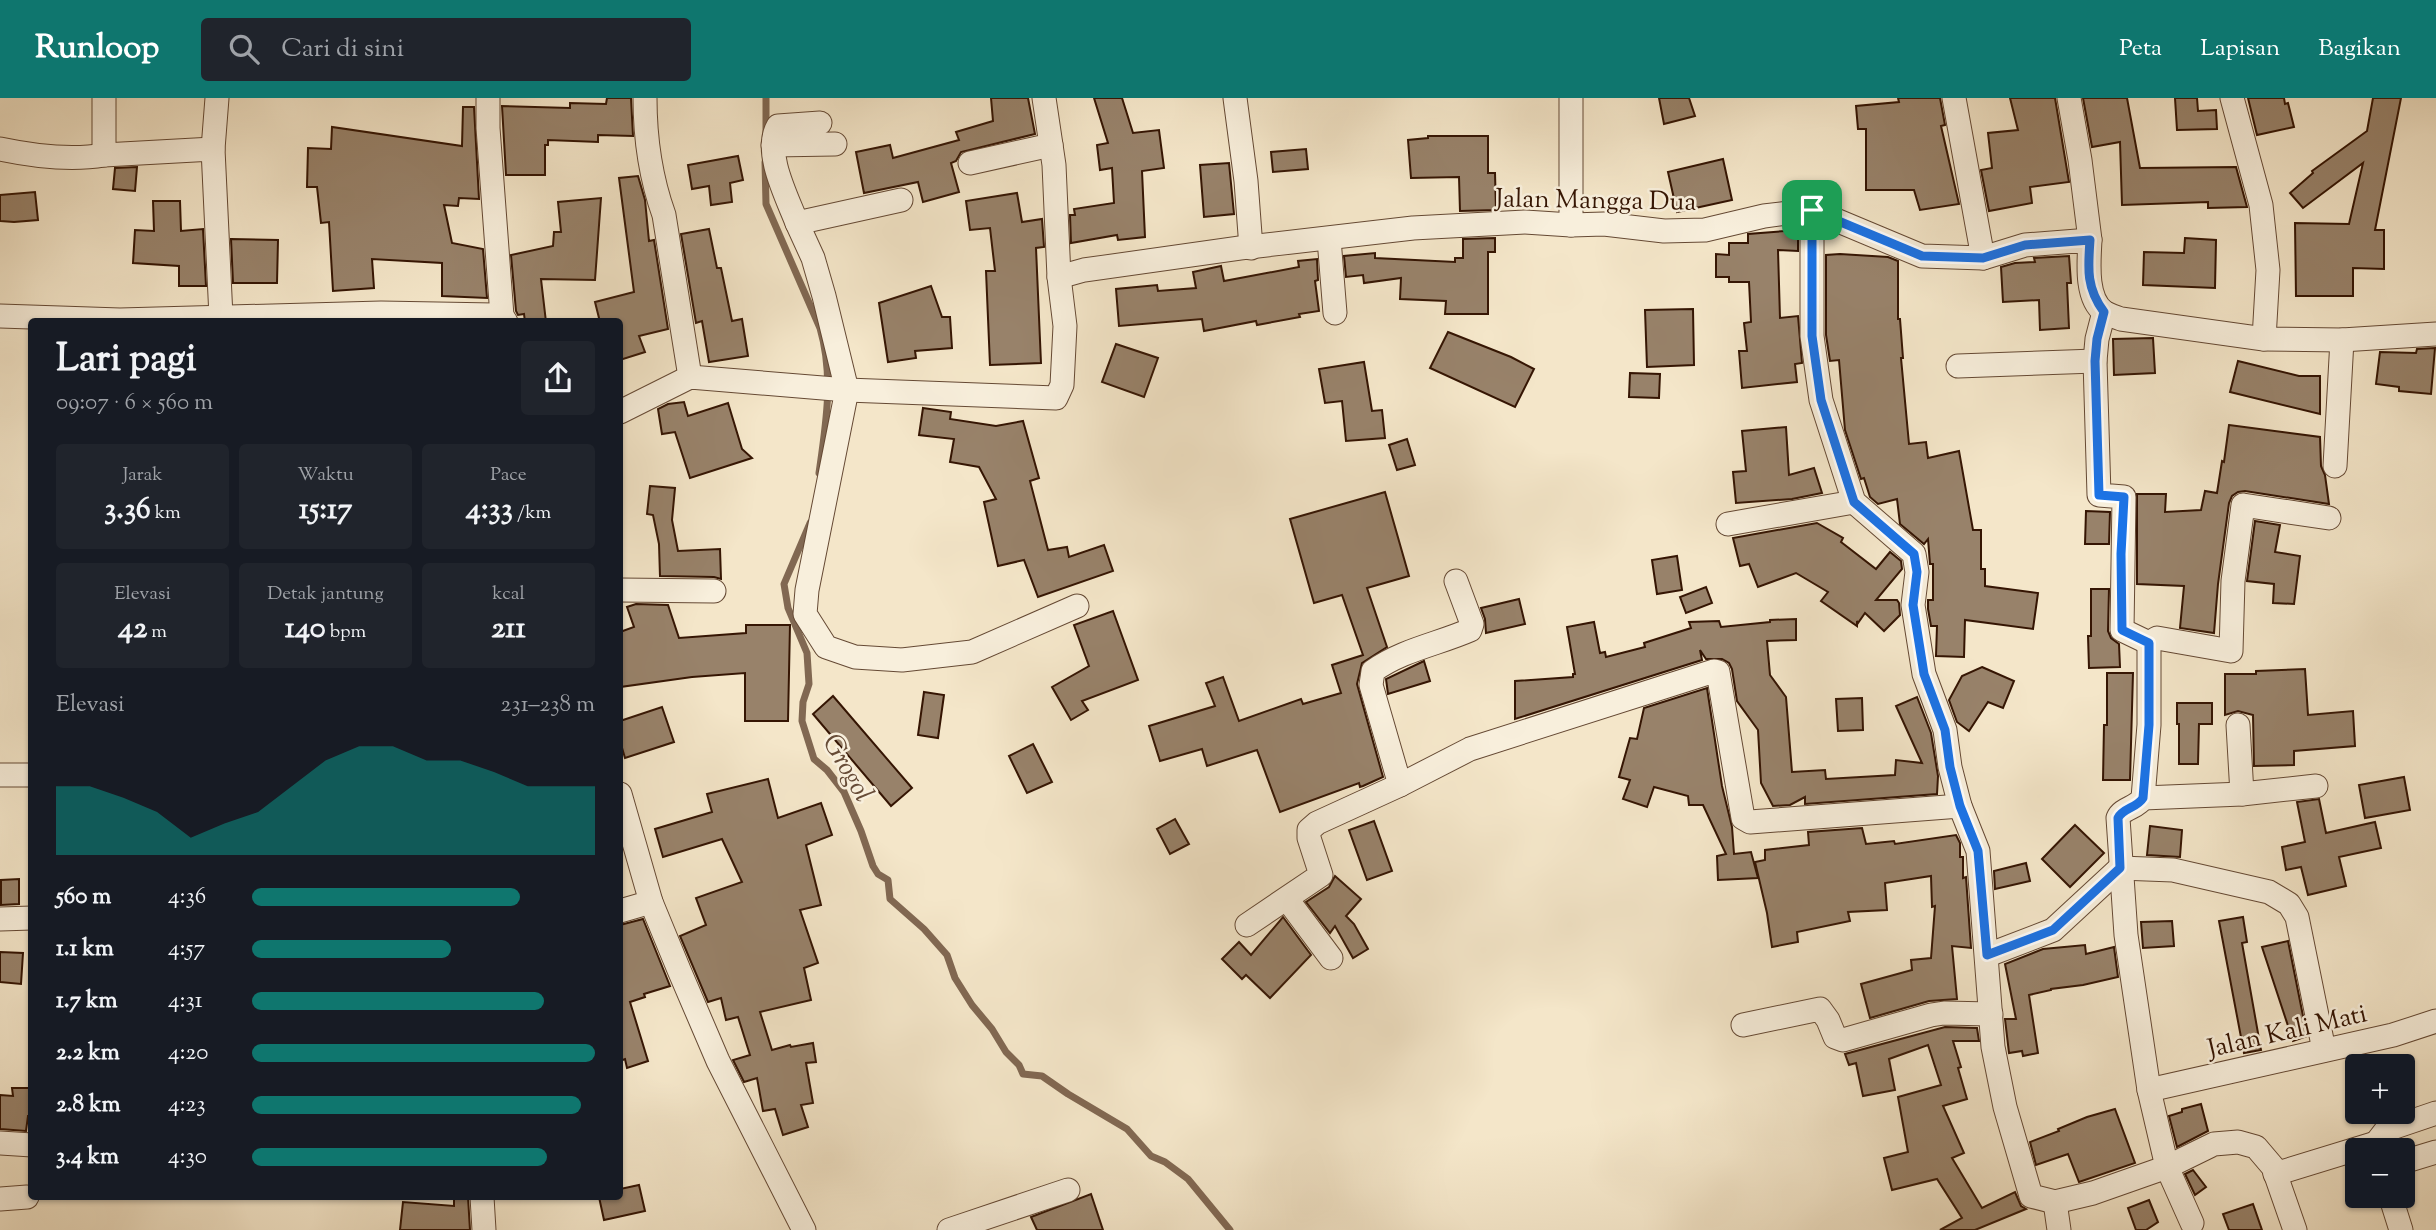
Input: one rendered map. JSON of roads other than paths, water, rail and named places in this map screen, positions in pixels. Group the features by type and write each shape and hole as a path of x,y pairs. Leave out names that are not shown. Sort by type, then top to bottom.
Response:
{"street":[{"path":"104,98 104,155"},
{"path":"217,98 213,149 221,317"},
{"path":"488,98 488,128 504,318"},
{"path":"645,98 648,154 655,190 664,215 690,377"},
{"path":"623,410 690,377 831,388 1042,400 1056,398 1062,385 1065,336 1052,155 1044,98"},
{"path":"1235,98 1251,247"},
{"path":"1571,98 1571,225"},
{"path":"1954,98 1983,258"},
{"path":"2069,98 2090,240 2088,275 2097,302 2104,312 2121,319 2264,339 2342,340 2436,334"},
{"path":"2232,98 2261,205 2268,270 2264,339"},
{"path":"820,123 778,126 772,145 779,176 813,258 824,296 831,388 805,614 826,647 855,657 902,660 972,652 1077,606"},
{"path":"772,145 835,144"},
{"path":"0,149 86,158 213,149"},
{"path":"970,163 1052,155"},
{"path":"797,223 901,200"},
{"path":"1812,210 1812,336 1821,400 1854,502 1914,554 1917,572 1913,605 1924,674 1945,730 1950,767 1960,806 1978,851 1993,1047 2005,1107 2031,1196 2055,1202 2133,1181 2214,1144 2238,1142 2256,1147 2273,1167 2295,1230"},
{"name":"Jalan Mangga Dua","path":"1059,277 1084,270 1413,228 1525,222 1604,224 1664,231 1705,230 1764,216 1812,210 1922,256 1983,258 2025,245 2090,240"},
{"path":"1329,239 1335,313"},
{"path":"2104,312 2095,361 2099,495 2124,497 2121,554 2122,630 2149,643"},
{"path":"0,316 48,318"},
{"path":"196,318 240,318"},
{"path":"2335,466 2342,340"},
{"path":"1958,366 2095,361"},
{"path":"1728,524 1854,502"},
{"path":"2149,643 2157,638 2231,651 2233,581 2243,505 2329,518"},
{"path":"1400,785 1371,685 1373,671 1383,664 1470,630 1472,624 1456,581"},
{"path":"623,590 714,591"},
{"path":"2149,643 2149,725 2143,798 2136,806 2120,813 2118,818 2120,868 2126,935 2149,1090 2167,1167 2192,1223"},
{"path":"1247,925 1321,875 1309,838 1309,830 1317,823 1470,749 1714,671 1718,673 1743,818 1750,822 1960,806"},
{"path":"2238,725 2242,794"},
{"path":"0,775 28,775"},
{"path":"2143,798 2242,794 2316,786"},
{"path":"623,804 651,902 718,1061 804,1230"},
{"path":"1987,955 2053,930 2120,868 2173,870 2269,892 2289,904 2297,917 2324,1050"},
{"path":"1287,899 1331,958"},
{"path":"623,910 651,902"},
{"path":"0,919 28,918"},
{"path":"1743,1025 1819,1009 1828,1020 1835,1037 1843,1040 1931,1015 1991,1014"},
{"name":"Jalan Kali Mati","path":"2149,1090 2393,1035 2436,1021"},
{"path":"2381,1138 2386,1130 2436,1112"},
{"path":"0,1143 28,1145"},
{"path":"2415,1158 2436,1152"},
{"path":"2275,1174 2345,1155"},
{"path":"949,1230 979,1225 1068,1190"},
{"path":"0,1199 27,1197"},
{"path":"482,1200 484,1230"},
{"path":"2055,1202 2059,1230"},
{"path":"2394,1208 2401,1230"}],"waterway":[{"name":"Grogol","path":"766,98 766,133"},
{"name":"Grogol","path":"765,162 766,204 820,328 824,346 828,382 819,473"},
{"name":"Grogol","path":"810,523 784,584 788,608 807,653 809,684 803,702 802,721 814,759 827,770 844,792 873,866 878,874 888,880 890,899 924,929 947,955 955,978 972,1005 992,1029 1006,1052 1019,1065 1023,1074 1042,1076 1127,1129 1151,1156 1165,1162 1188,1179 1230,1230"}]}
